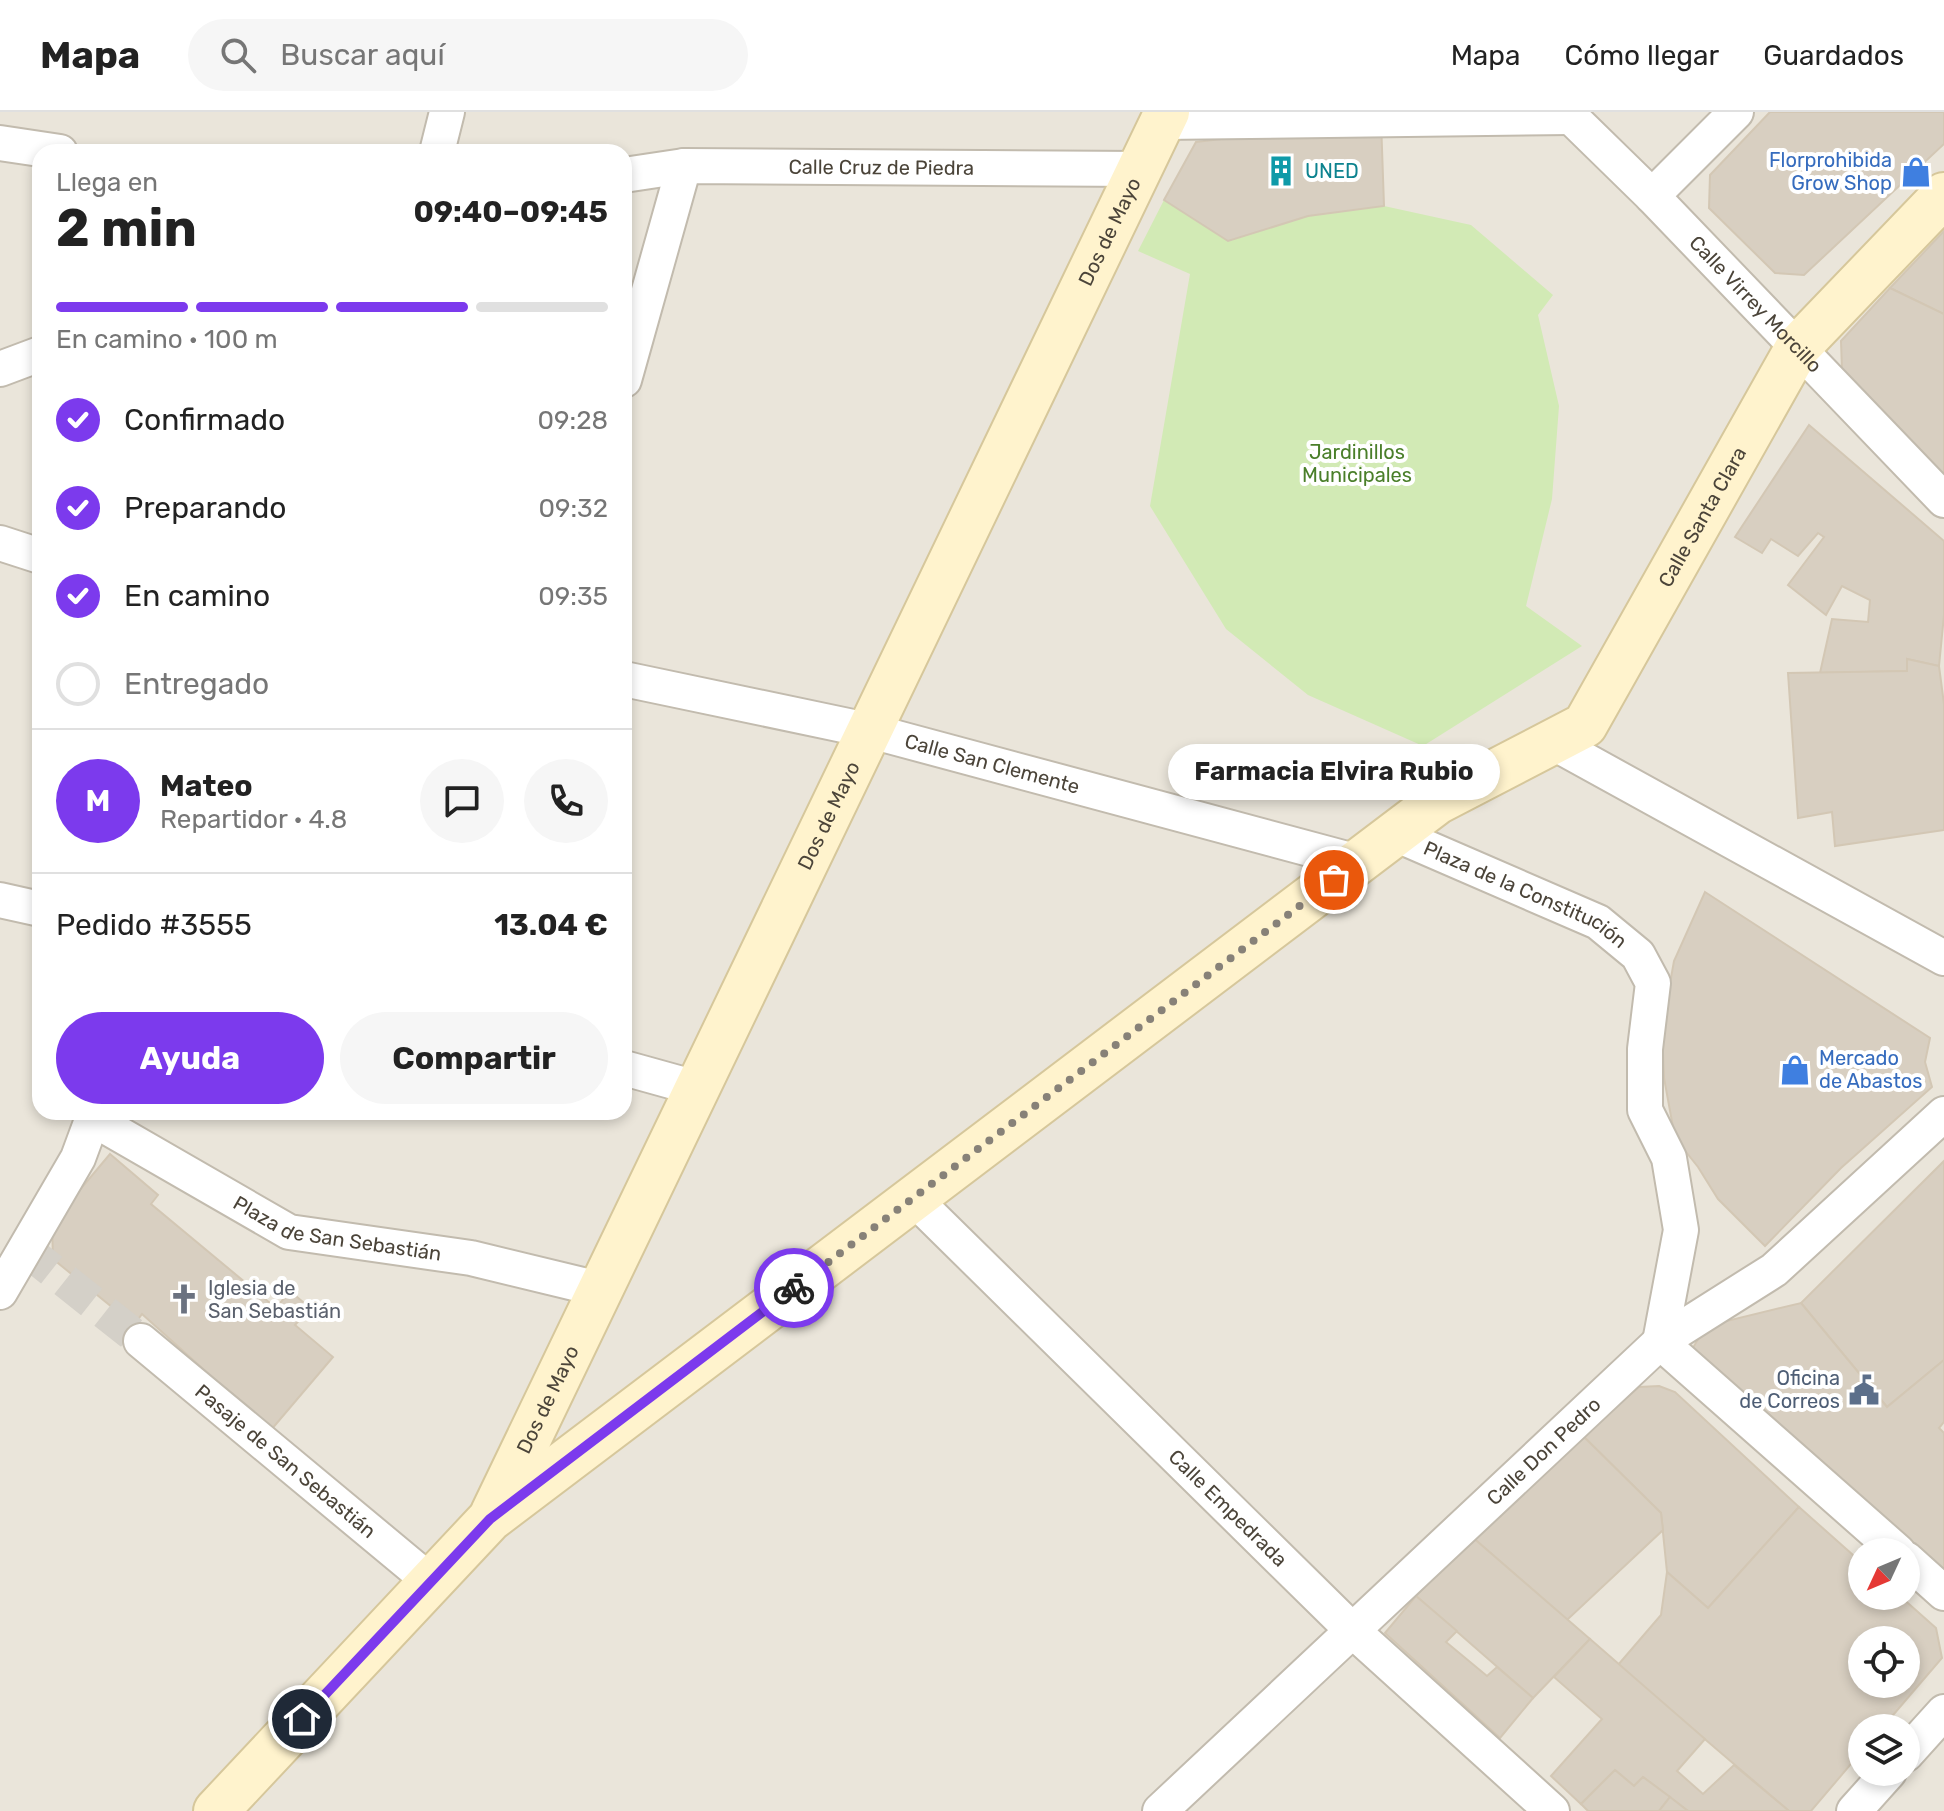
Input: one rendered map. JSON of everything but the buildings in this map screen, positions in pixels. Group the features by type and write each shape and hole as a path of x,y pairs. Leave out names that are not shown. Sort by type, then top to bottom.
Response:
{"street":[{"path":"439,144 447,112"},
{"path":"1652,196 1736,112"},
{"path":"1164,117 1568,114"},
{"name":"Calle Virrey Morcillo","path":"1568,114 1652,196 1944,500"},
{"name":"Dos de Mayo","path":"490,1519 1164,117"},
{"path":"0,143 32,148"},
{"path":"632,351 684,166"},
{"name":"Calle Cruz de Piedra","path":"632,174 684,166 1140,169"},
{"name":"Calle Santa Clara","path":"490,1519 1437,802 1585,725 1798,347 1944,195"},
{"path":"0,369 32,357"},
{"path":"0,543 32,553"},
{"name":"Calle San Clemente","path":"632,681 867,730 1358,862"},
{"path":"1552,742 1944,958"},
{"name":"Plaza de la Constitución","path":"1395,834 1598,922 1638,955 1653,983 1645,1049 1645,1110 1669,1158 1681,1230 1660,1342"},
{"path":"0,900 32,907"},
{"path":"632,1070 696,1088"},
{"name":"Calle Don Pedro","path":"1160,1811 1660,1342 1774,1270 1944,1114"},
{"path":"0,1292 78,1158 92,1120"},
{"name":"Plaza de San Sebastián","path":"101,1120 289,1232 471,1258 599,1289"},
{"name":"Calle Empedrada","path":"913,1198 1353,1631 1552,1811"},
{"name":"Pasaje de San Sebastián","path":"141,1341 431,1582"},
{"path":"1660,1342 1882,1538"},
{"path":"216,1811 490,1519"},
{"path":"1920,1572 1944,1593"},
{"path":"1920,1739 1944,1712"},
{"path":"1854,1811 1876,1786"}],"shaded area":[{"path":"0,112 1944,112 1944,1811 0,1811"}],"green space":[{"name":"Jardinillos Municipales","path":"1164,200 1308,216 1384,206 1471,225 1553,295 1538,315 1559,406 1552,499 1526,606 1582,646 1423,746 1308,695 1226,629 1150,506 1190,274 1138,251"}],"tunnel":[{"path":"25,1249 141,1341"}],"way so far":[{"path":"794,1288 1334,880"}],"place":[{"name":"UNED","path":"1281,171"},
{"name":"Florprohibida Grow Shop","path":"1916,172"},
{"name":"Farmacia Elvira Rubio","path":"1334,880"},
{"name":"Mercado de Abastos","path":"1795,1070"},
{"name":"Iglesia de San Sebastián","path":"184,1299"},
{"name":"Oficina de Correos","path":"1864,1390"}],"route":[{"path":"302,1719 490,1519 794,1288"}]}
